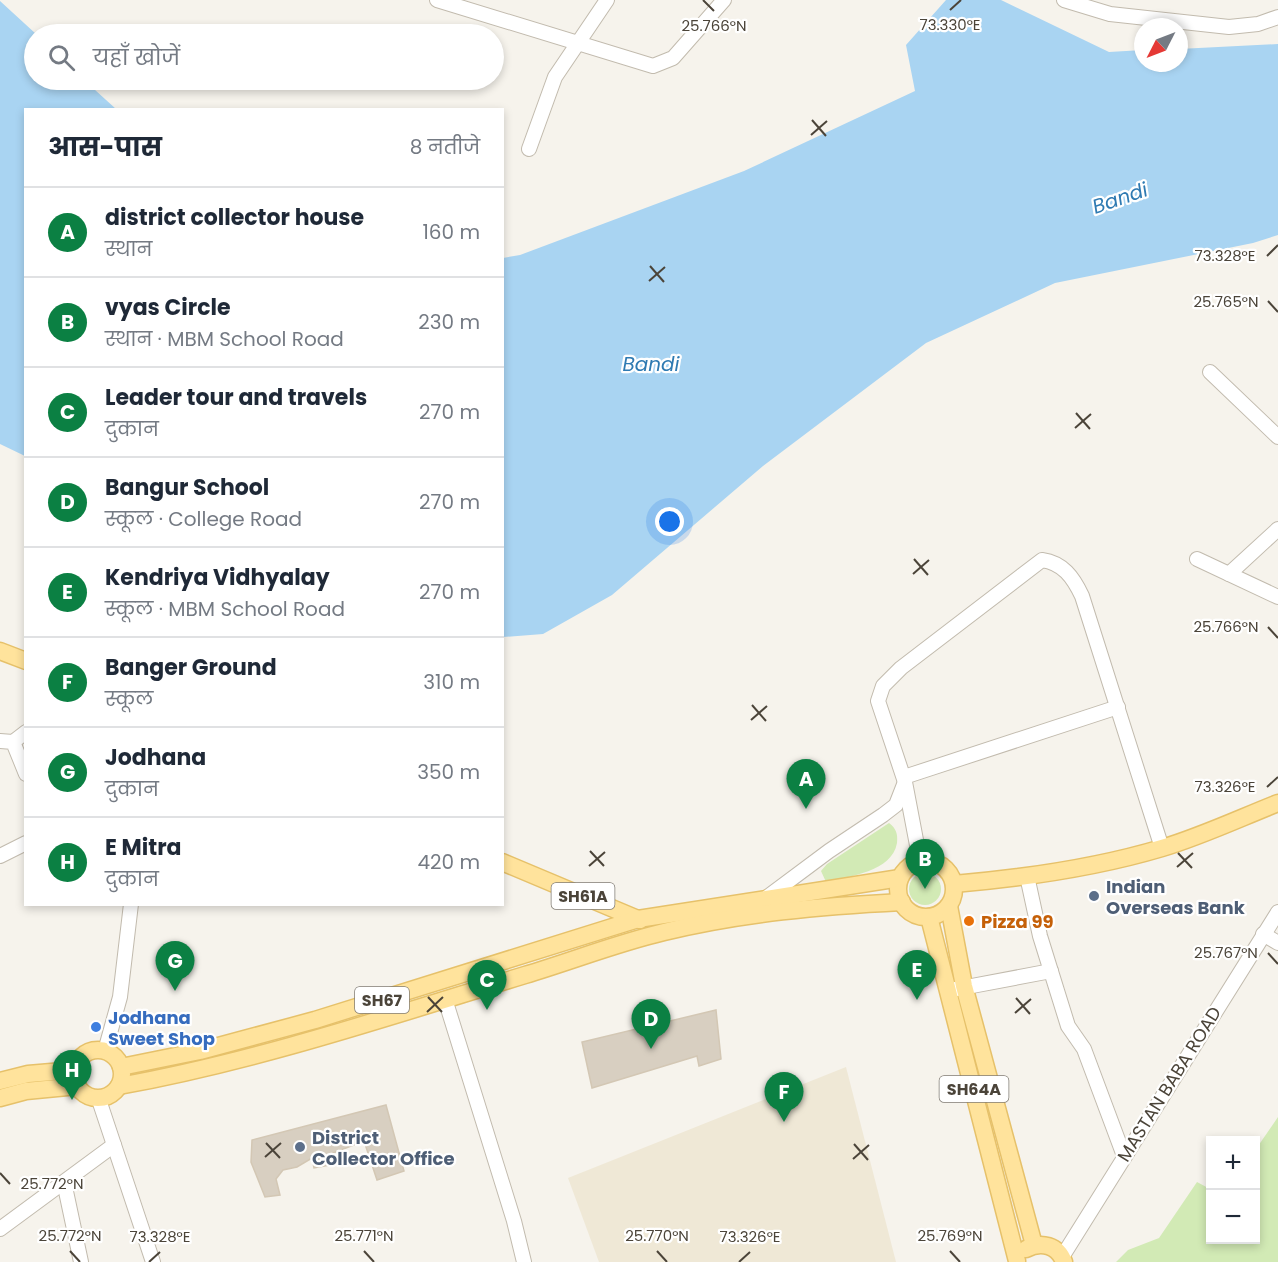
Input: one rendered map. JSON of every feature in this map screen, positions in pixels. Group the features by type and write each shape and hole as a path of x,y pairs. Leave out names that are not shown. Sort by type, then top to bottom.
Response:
{"main road":[{"path":"0,651 24,660"},
{"path":"954,884 1027,876 1115,861 1162,848 1278,803"},
{"path":"920,861 942,865 954,884 949,906 937,915 929,917 914,914 902,902 898,886 900,878 905,870 920,861"},
{"name":"SH61A","path":"504,863 638,919 663,932"},
{"name":"SH67","path":"121,1067 200,1051 315,1020 638,919 900,878"},
{"name":"SH67","path":"98,1097 114,1092 119,1086 163,1078 287,1046 663,932 762,914 836,905 902,902"},
{"name":"SH64A","path":"949,906 957,989 1017,1262"},
{"name":"SH64A","path":"929,917 957,989 1034,1245 1027,1248 1017,1262"},
{"path":"98,1097 83,1092 76,1078 82,1056 89,1052 105,1051 118,1060 121,1067 119,1086"},
{"path":"0,1081 28,1074 76,1078"},
{"path":"0,1098 76,1078"},
{"path":"1034,1245 1050,1246 1063,1259"}],"street":[{"path":"437,0 646,65 660,64 673,58 724,0"},
{"path":"529,149 555,77 564,59 579,44 607,0"},
{"path":"1064,0 1110,14 1229,27 1242,27 1278,17"},
{"path":"1210,372 1278,437"},
{"path":"1229,574 1278,529"},
{"path":"1197,559 1278,597"},
{"path":"920,861 904,780 879,707 878,701 883,686 901,668 1042,560 1056,562 1075,581 1082,596 1162,848"},
{"path":"904,780 1118,707"},
{"path":"24,733 6,742 24,771"},
{"path":"766,898 896,805 904,780"},
{"path":"0,856 24,844"},
{"path":"1027,876 1051,971 1068,1026 1087,1055 1124,1156"},
{"path":"105,1051 120,997 131,906"},
{"name":"MASTAN BABA ROAD","path":"1063,1259 1124,1156 1278,912"},
{"path":"1263,934 1278,943"},
{"path":"957,989 1051,971"},
{"path":"445,999 514,1221 524,1262"},
{"path":"98,1097 153,1262"},
{"path":"0,1229 114,1145"},
{"path":"64,1182 81,1262"}],"shaded area":[{"path":"846,1067 896,1262 599,1262 568,1178"}],"green space":[{"path":"889,823 897,834 897,843 887,860 878,867 857,875 826,882 821,871 827,864"},
{"path":"925,873 936,878 941,889 936,900 925,905 914,900 909,889 914,878"},
{"path":"1278,1117 1278,1262 1116,1262 1128,1250 1159,1238 1197,1182 1206,1187 1206,1244 1260,1244 1260,1143"}],"water":[{"name":"Bandi","path":"946,0 1001,0 1109,52 1134,51 1134,72 1188,72 1188,49 1278,44 1278,235 1253,243 1055,283 926,343 763,466 612,595 543,634 504,637 504,258 520,255 744,171 915,91 906,45"},
{"path":"0,1 25,24 24,90 95,90 115,108 24,108 24,456 0,444"}],"building":[{"path":"716,1010 721,1059 699,1066 697,1056 592,1088 582,1042"},
{"name":"District Collector Office","path":"386,1105 404,1171 377,1180 364,1141 333,1153 336,1164 314,1168 312,1158 297,1167 283,1170 276,1179 280,1195 265,1197 251,1162 252,1140"}],"place":[{"name":"district collector house","path":"806,809"},
{"name":"vyas Circle","path":"925,889"},
{"name":"Indian Overseas Bank","path":"1094,896"},
{"name":"Pizza 99","path":"969,921"},
{"name":"Jodhana","path":"175,991"},
{"name":"Kendriya Vidhyalay","path":"917,1000"},
{"name":"Leader tour and travels","path":"487,1010"},
{"name":"Jodhana Sweet Shop","path":"96,1027"},
{"name":"Bangur School","path":"651,1049"},
{"name":"E Mitra","path":"72,1100"},
{"name":"Banger Ground","path":"784,1122"},
{"name":"District Collector Office","path":"300,1147"}]}
